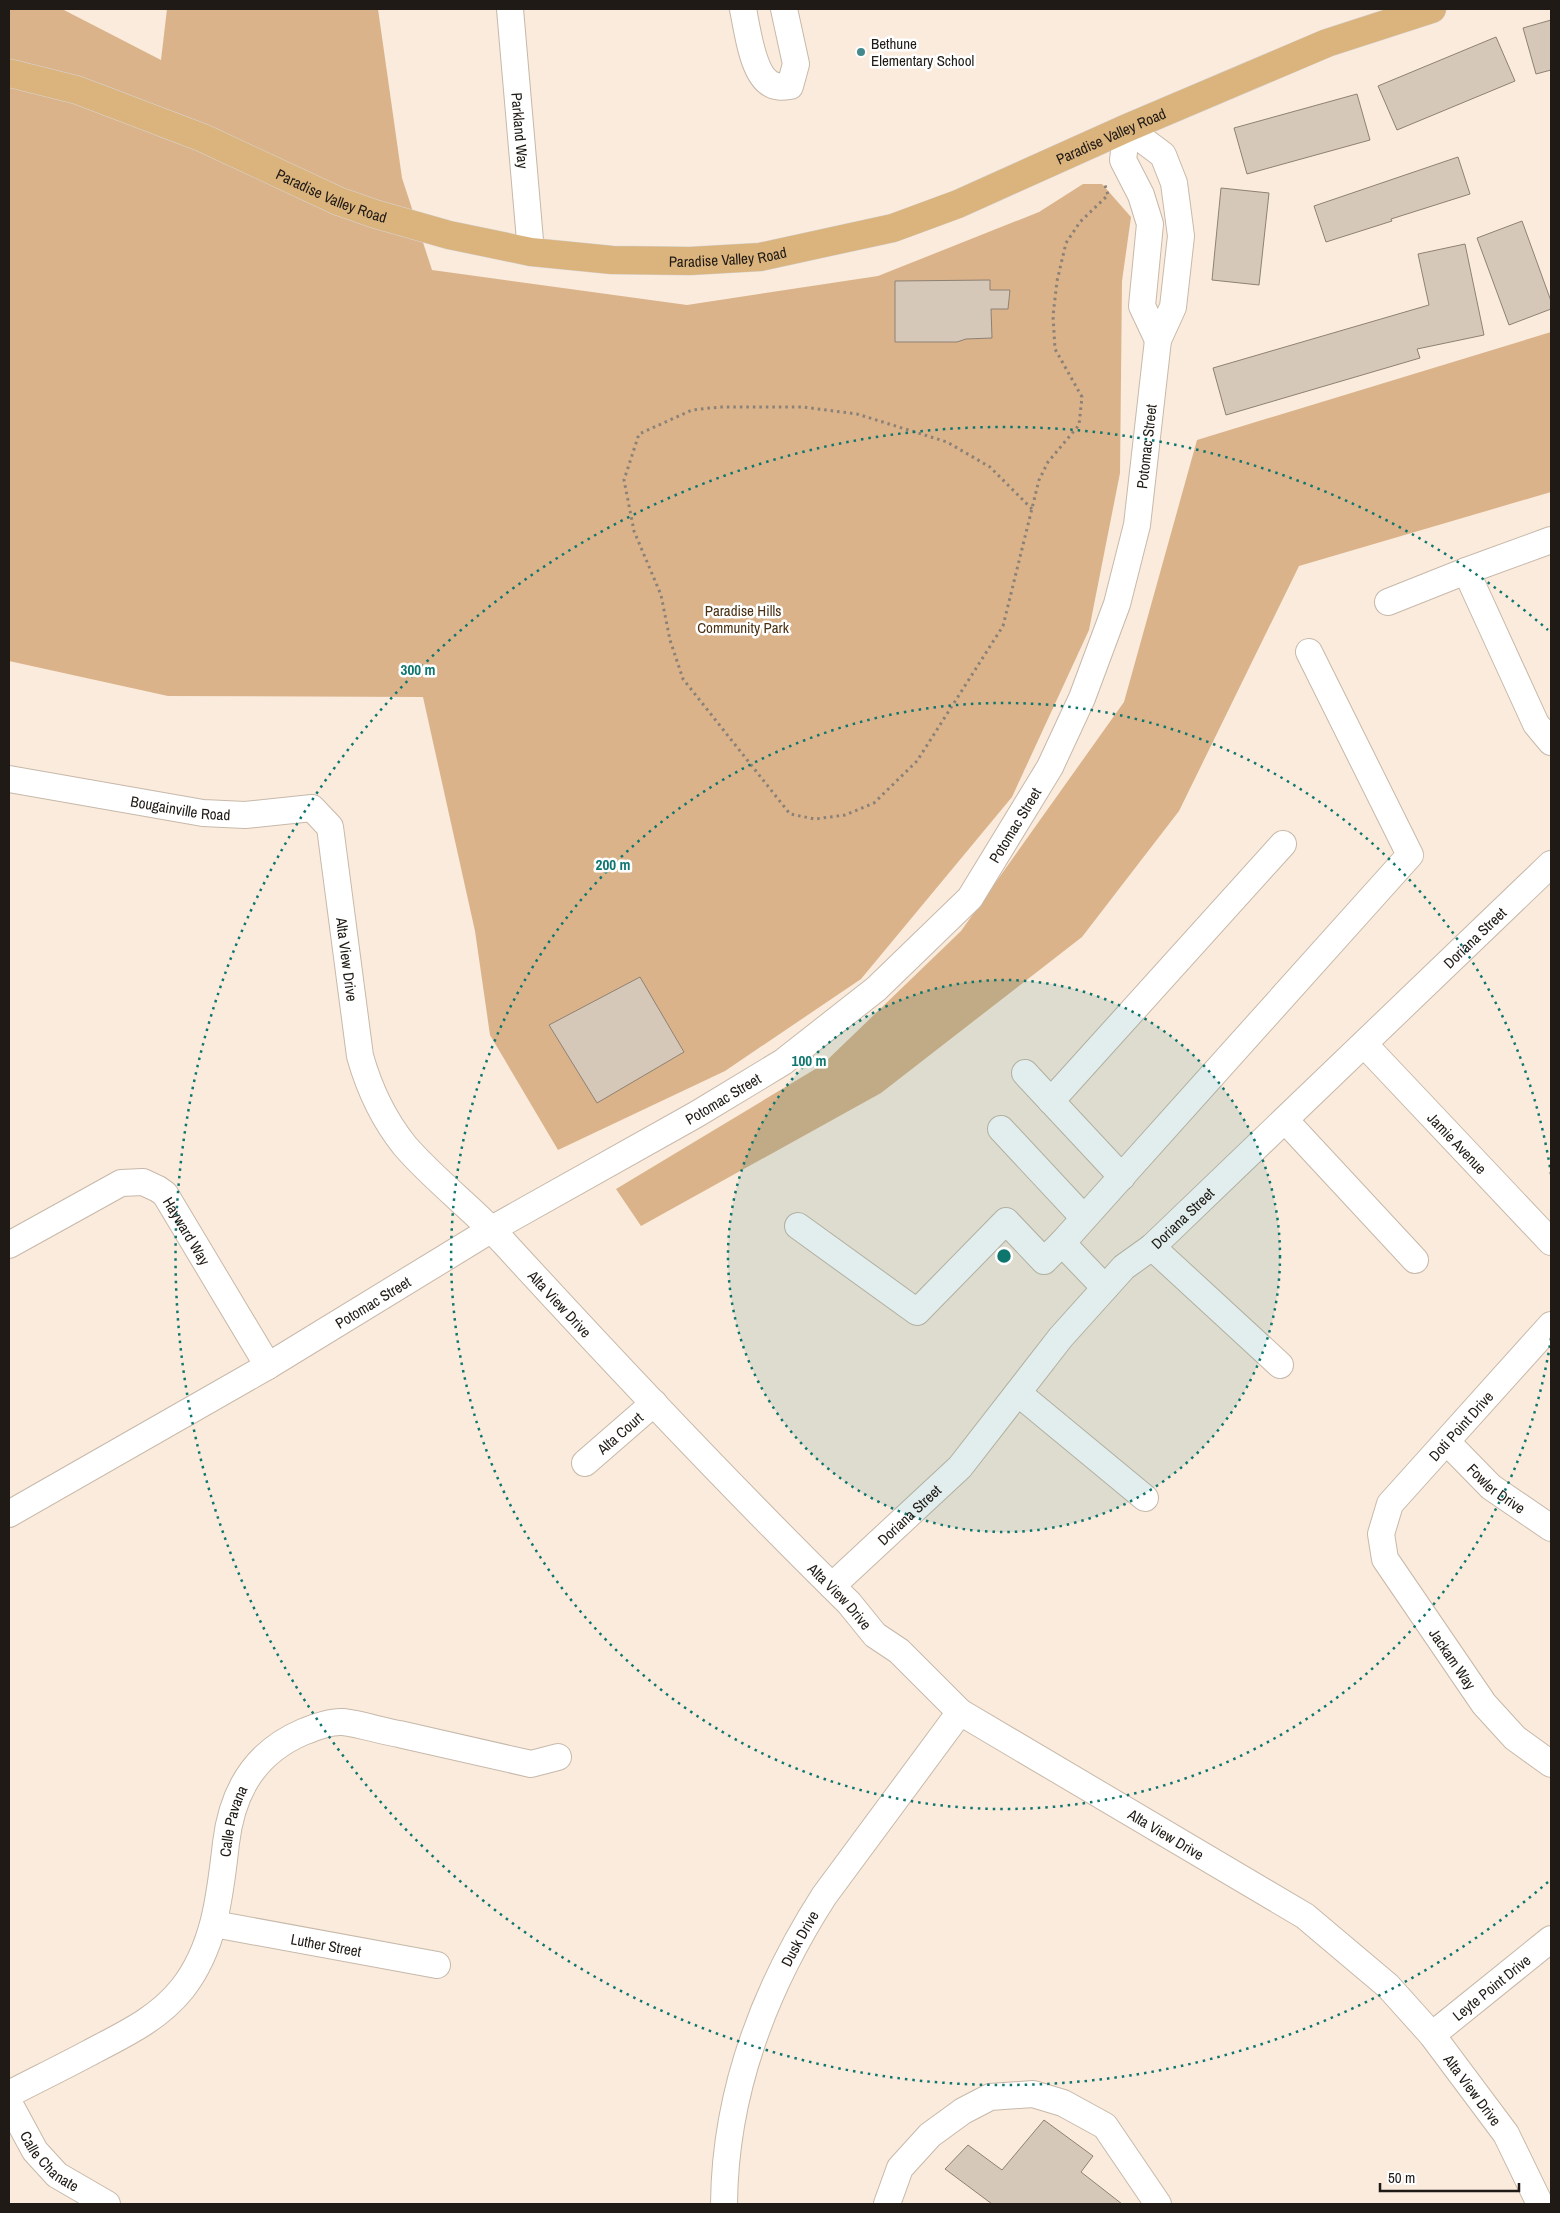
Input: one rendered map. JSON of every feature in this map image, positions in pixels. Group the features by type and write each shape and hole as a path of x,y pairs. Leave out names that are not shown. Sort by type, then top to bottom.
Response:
{"main road":[{"name":"Paradise Valley Road","path":"9,73 77,90 203,138 338,201 375,214 449,235 531,252 612,260 690,261 760,257 893,228 958,204 1126,128 1327,43 1432,9"}],"street":[{"name":"Parkland Way","path":"510,9 531,252"},
{"path":"743,9 757,67 768,82 780,88 790,86 796,64 784,9"},
{"path":"1126,128 1123,160 1141,195 1150,224 1142,306 1158,340"},
{"name":"Potomac Street","path":"9,1514 268,1366 492,1229 698,1114 784,1062 876,990 970,898 1050,767 1082,698 1117,604 1137,525 1158,340 1173,308 1182,236 1174,183 1162,155 1126,128"},
{"path":"1388,602 1551,540"},
{"path":"1466,571 1536,724 1551,742"},
{"path":"798,1226 917,1312 1006,1221 1044,1261 1122,1177 1410,855 1309,652"},
{"name":"Bougainville Road","path":"9,779 202,813 245,815 312,808 330,827 332,843"},
{"name":"Alta View Drive","path":"332,843 360,1056 365,1075 380,1106 405,1146 492,1229 654,1402 832,1586 876,1635 898,1651 960,1712 1305,1916 1388,1986 1432,2035 1506,2134 1540,2204"},
{"path":"1051,1101 1282,844"},
{"name":"Doriana Street","path":"832,1586 960,1467 1061,1337 1124,1267 1152,1247 1551,864"},
{"name":"Jamie Avenue","path":"1364,1044 1551,1242"},
{"path":"1025,1073 1122,1177"},
{"path":"1285,1120 1415,1260"},
{"path":"1001,1129 1084,1218"},
{"name":"Hayward Way","path":"9,1245 111,1186 132,1181 151,1185 165,1194 268,1366"},
{"path":"1062,1243 1105,1288"},
{"path":"1152,1247 1280,1365"},
{"name":"Doti Point Drive","path":"1381,1534 1390,1504 1551,1325"},
{"path":"1018,1393 1146,1498"},
{"name":"Alta Court","path":"585,1463 654,1402"},
{"name":"Fowler Drive","path":"1447,1442 1491,1487 1551,1528"},
{"name":"Jackam Way","path":"1381,1534 1385,1559 1484,1704 1515,1738 1551,1764"},
{"name":"Dusk Drive","path":"724,2204 727,2159 740,2084 760,2018 774,1986 806,1925 824,1896 960,1712"},
{"name":"Calle Pavana","path":"9,2094 134,2030 151,2019 167,2005 192,1974 202,1959 214,1924 229,1820 234,1802 242,1785 259,1763 279,1745 309,1729 343,1722 531,1764 558,1757"},
{"name":"Luther Street","path":"214,1924 436,1965"},
{"name":"Leyte Point Drive","path":"1432,2035 1551,1939"},
{"path":"887,2204 900,2168 930,2135 963,2111 990,2097 1033,2094 1063,2103 1104,2126 1158,2204"},
{"name":"Calle Chanate","path":"9,2102 35,2151 57,2175 107,2204"}],"path":[{"path":"1032,509 990,467 948,442 856,414 803,407 720,407 692,410 639,434 624,480 634,531 661,595 670,640 684,679 790,814 815,819 845,815 874,803 917,761 1003,626 1032,509 1039,480 1048,462 1079,425 1082,397 1055,349 1053,316 1057,281 1066,243 1080,222 1108,195 1104,182"}],"green space":[{"name":"Paradise Hills Community Park","path":"9,9 62,9 161,60 167,9 378,9 402,178 432,270 687,305 878,276 1039,212 1083,184 1102,184 1131,217 1122,281 1120,473 1089,630 1012,797 861,979 725,1071 558,1150 490,1035 475,931 423,697 168,696 9,661"},
{"path":"1551,332 1551,492 1299,566 1179,811 1082,937 881,1093 641,1226 616,1189 822,1065 961,931 1124,702 1197,440"}],"building":[{"path":"1551,20 1551,70 1536,74 1523,28"},
{"path":"1496,37 1515,81 1397,130 1378,86"},
{"path":"1357,94 1370,140 1247,174 1234,128"},
{"path":"1458,157 1470,194 1326,242 1314,206"},
{"path":"1221,188 1269,193 1259,285 1212,280"},
{"path":"1522,221 1551,301 1551,309 1509,325 1477,238"},
{"path":"1465,244 1484,335 1417,349 1420,358 1226,415 1213,368 1429,305 1418,254"},
{"path":"990,280 990,290 1010,290 1008,309 991,309 992,338 966,339 957,342 895,342 895,281"},
{"path":"640,977 684,1052 597,1103 549,1025"},
{"path":"1044,2120 1093,2156 1081,2172 1122,2204 992,2204 945,2169 968,2145 1002,2170"}],"place":[{"name":"Bethune Elementary School","path":"861,52"}]}
